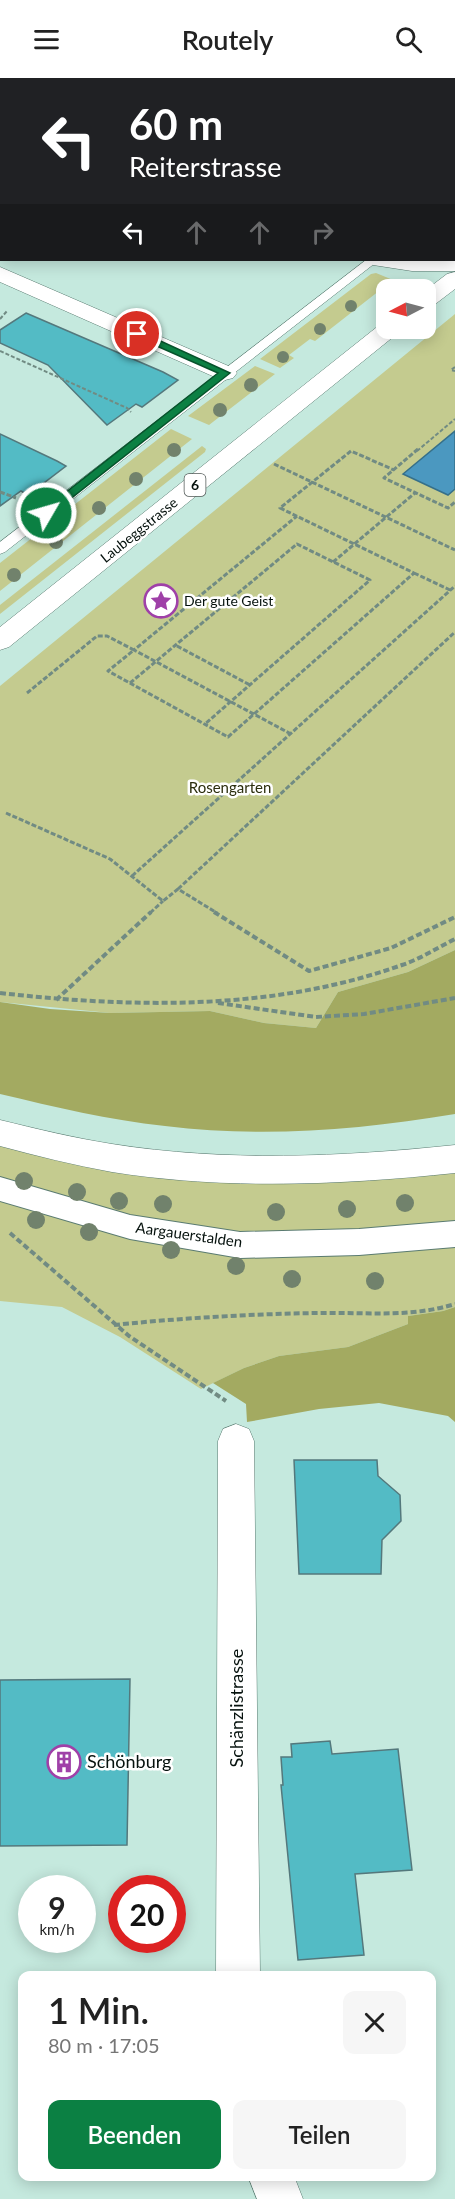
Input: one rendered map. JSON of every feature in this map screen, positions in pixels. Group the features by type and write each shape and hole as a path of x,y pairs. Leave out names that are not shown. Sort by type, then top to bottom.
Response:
{"main road":[{"path":"389,261 412,264 455,264"},
{"path":"0,274 225,373"},
{"path":"436,293 455,279"},
{"name":"Laubeggstrasse","path":"0,641 376,339"},
{"path":"0,1133 83,1152 150,1164 218,1170 394,1167 455,1159"},
{"name":"Schänzlistrasse","path":"236,1441 238,1971"},
{"path":"273,2181 280,2199"}],"street":[{"name":"Aargauerstalden","path":"0,1189 130,1227 240,1245 359,1242 455,1234"}],"lane":[{"path":"0,549 372,261"}],"path":[{"path":"0,351 127,408 132,414"},
{"path":"455,367 451,370 455,371"},
{"path":"455,419 384,478 448,508 455,502"},
{"path":"394,470 351,451 280,508 450,591"},
{"path":"273,464 455,550"},
{"path":"333,562 415,493"},
{"path":"297,516 108,671 228,737 414,573"},
{"path":"130,683 297,544 370,580 205,724"},
{"path":"132,876 455,586"},
{"path":"56,1000 455,632"},
{"path":"27,693 97,636 108,636 291,734"},
{"path":"176,645 250,685"},
{"path":"6,813 110,860 163,901"},
{"path":"178,889 309,971 391,948 455,917"},
{"path":"0,993 111,1004 210,1002 305,992 403,964 455,939"},
{"path":"210,1002 316,1017 364,1014 455,998"},
{"path":"8,1231 114,1325 236,1408 236,1441"},
{"path":"114,1325 319,1313 406,1313 442,1309 455,1304"}],"green space":[{"path":"376,273 391,279 376,279 376,293 315,341 310,339 289,355 294,358 280,368 260,359 371,274"},
{"name":"Rosengarten","path":"455,314 455,950 408,972 338,992 316,1028 264,1023 210,1011 110,1013 0,1002 0,686 424,339 436,339 436,330"},
{"path":"255,366 275,374 209,425 188,416"},
{"path":"171,429 192,439 0,591 0,563"},
{"path":"202,446 206,449 205,452 0,614 0,605"},
{"path":"455,950 455,1114 347,1128 274,1132 201,1130 123,1120 0,1094 0,1002 50,1009 110,1013 210,1011 264,1023 316,1028 338,992 408,972"},
{"path":"0,1136 81,1155 455,1162 455,1307 408,1316 408,1324 348,1347 279,1356 244,1368 201,1389 120,1337 62,1307 0,1301"},
{"path":"455,1307 455,1422 448,1416 379,1403 319,1409 247,1422 246,1404 213,1383 244,1368 279,1356 348,1347 408,1324 408,1316"}],"water":[{"path":"455,431 455,489 448,495 403,474"}],"building":[{"path":"26,313 178,380 142,407 136,404 107,425 48,365 0,343 0,330"},
{"path":"0,434 66,466 28,495 21,491 0,506"},
{"path":"294,1460 377,1460 378,1476 400,1495 401,1521 382,1540 381,1574 299,1574"},
{"name":"Schönburg","path":"130,1679 127,1845 0,1846 0,1680"},
{"path":"330,1741 332,1754 398,1749 412,1870 355,1874 364,1955 298,1960 281,1785 283,1785 281,1757 292,1757 291,1744"}],"place":[{"name":"Der gute Geist","path":"161,601"},
{"name":"Schönburg","path":"64,1762"}],"route":[{"path":"46,513 225,373 137,334"}]}
